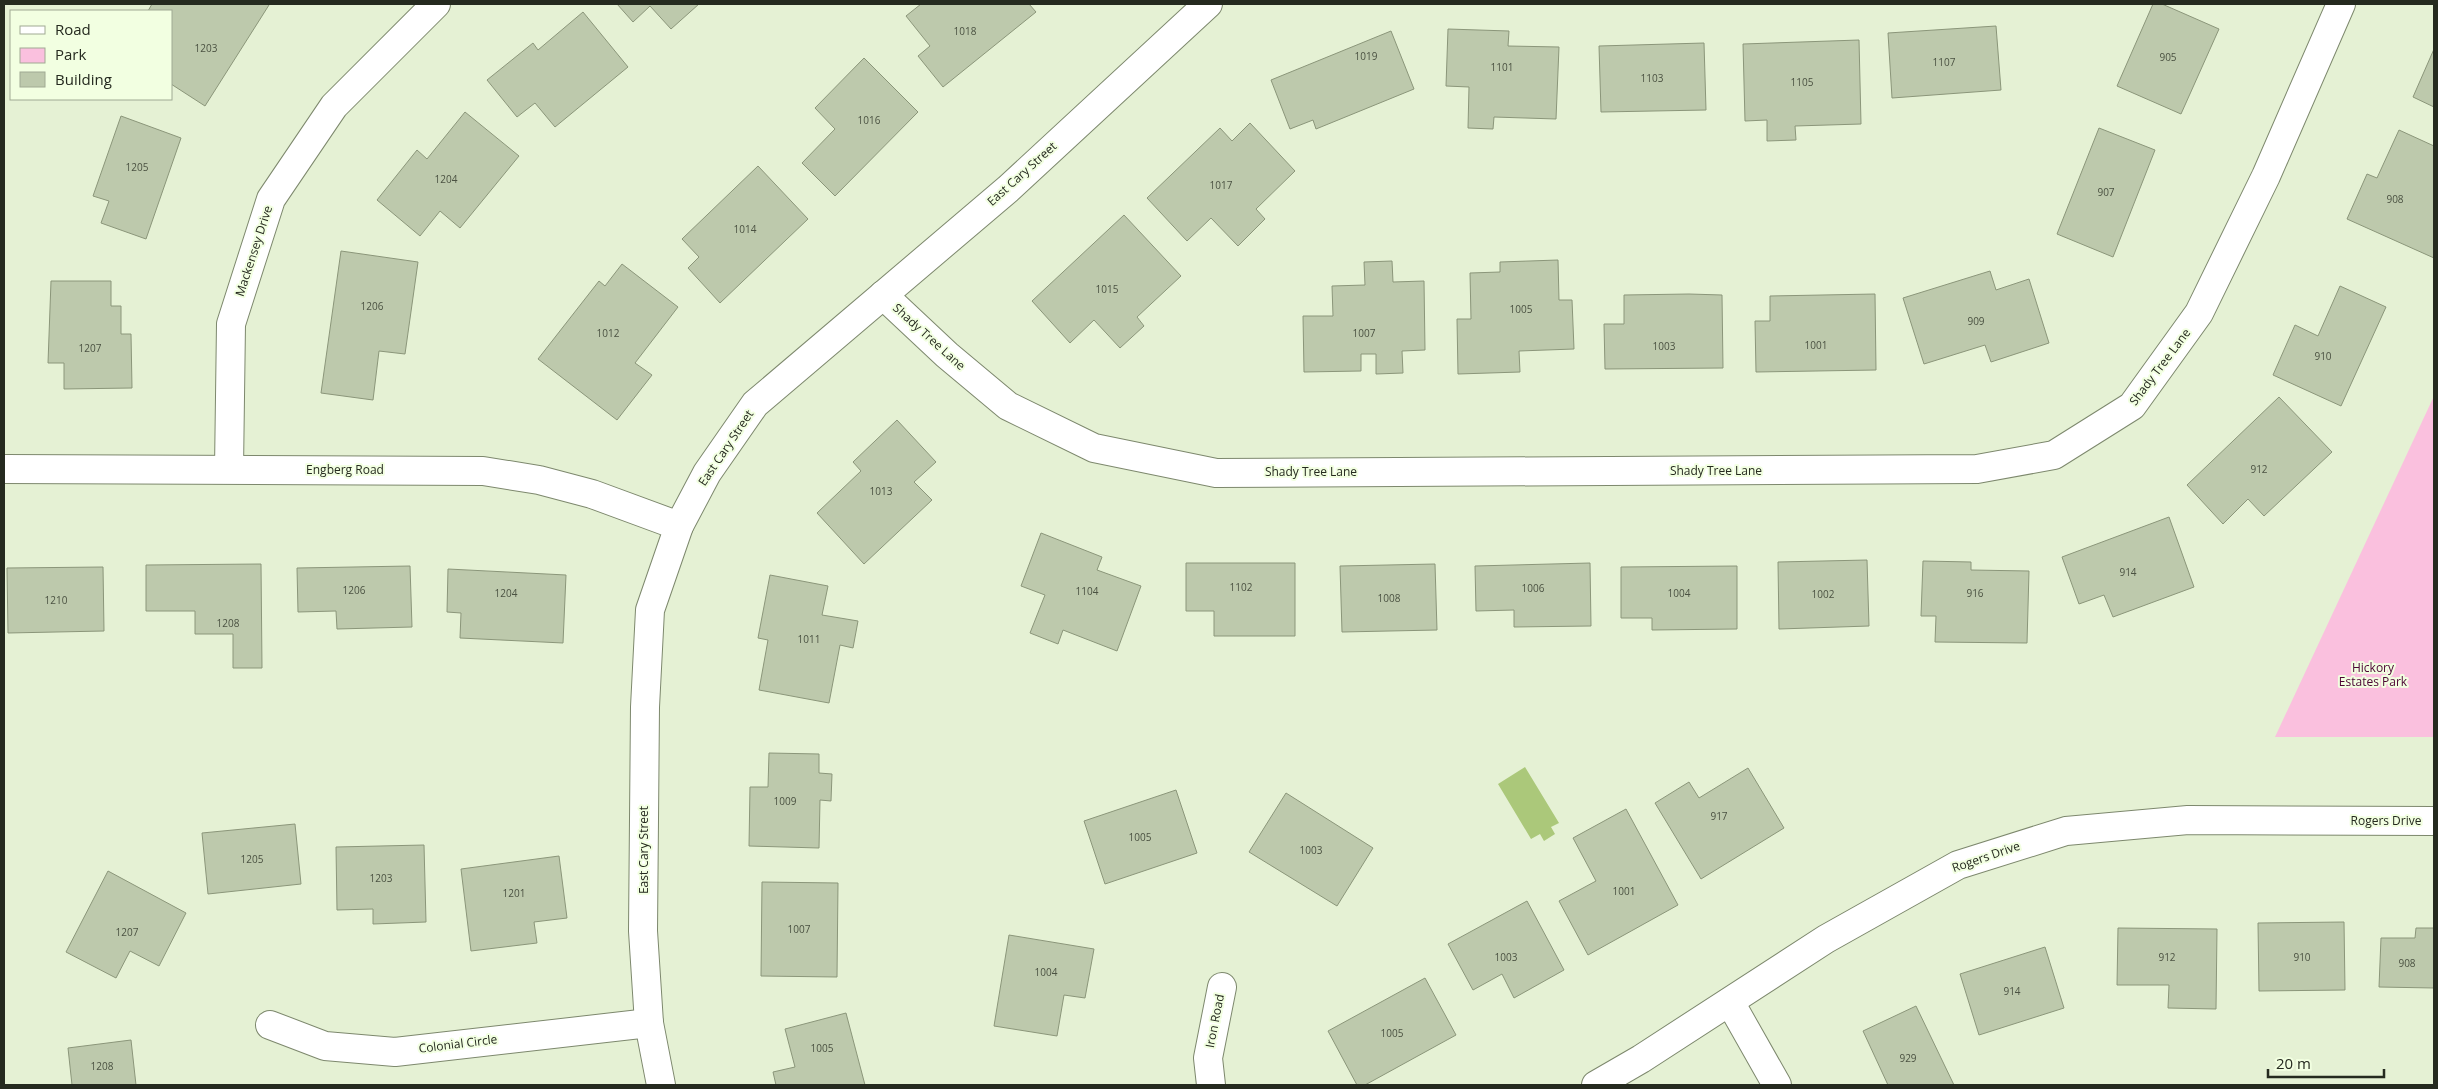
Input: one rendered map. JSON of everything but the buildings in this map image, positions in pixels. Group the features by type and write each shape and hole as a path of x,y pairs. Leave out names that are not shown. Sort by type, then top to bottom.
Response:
{"street":[{"name":"Mackensey Drive","path":"229,469 231,324 270,199 334,106 436,4"},
{"name":"East Cary Street","path":"661,1085 649,1023 643,921 645,707 650,610 679,526 708,473 755,404 1008,189 1208,4"},
{"name":"Shady Tree Lane","path":"883,295 947,355 1008,406 1094,448 1216,473 1977,469 2054,455 2132,406 2200,313 2266,176 2341,4"},
{"name":"Engberg Road","path":"4,469 482,471 539,480 592,494 679,526"},
{"name":"Rogers Drive","path":"1596,1085 1641,1059 1826,939 1958,865 2066,831 2188,820 2434,821"},
{"name":"Iron Road","path":"1212,1085 1208,1058 1222,987"},
{"path":"1730,1002 1777,1085"},
{"name":"Colonial Circle","path":"270,1025 325,1046 395,1052 649,1023"}],"green space":[{"name":"Hickory Estates Park","path":"2434,396 2434,737 2275,737"}],"shaded area":[{"path":"1525,767 1559,823 1551,827 1555,834 1544,841 1540,834 1531,839 1498,784"}]}
